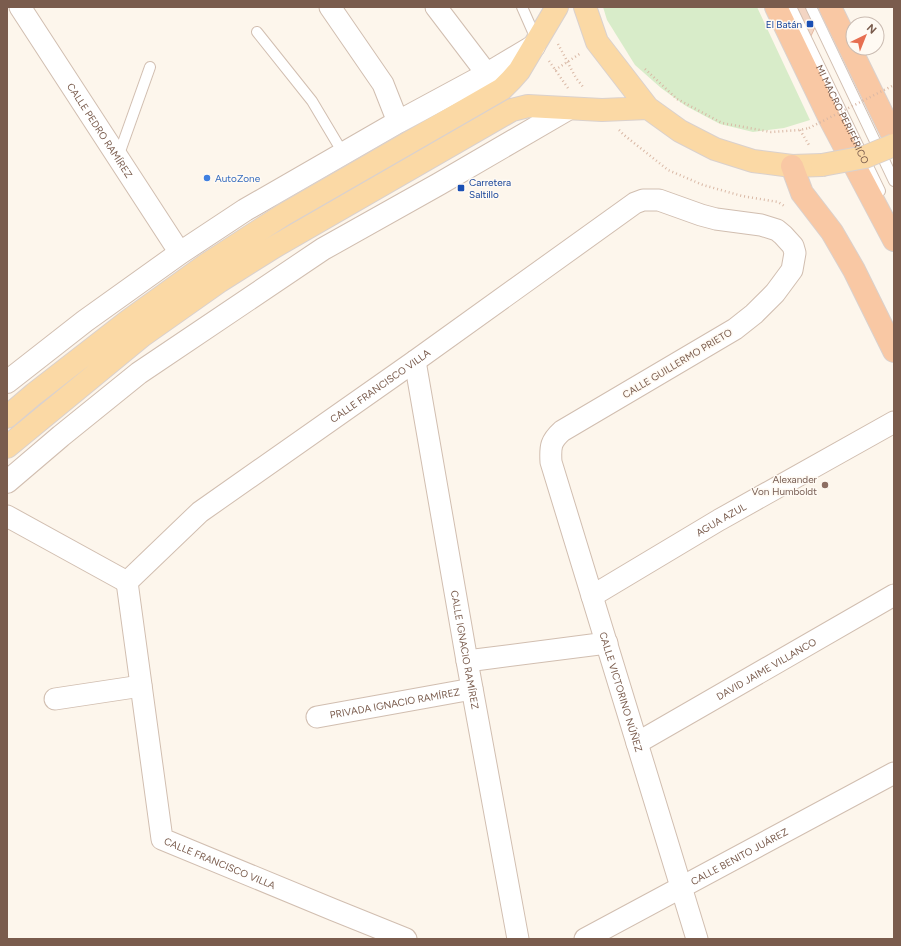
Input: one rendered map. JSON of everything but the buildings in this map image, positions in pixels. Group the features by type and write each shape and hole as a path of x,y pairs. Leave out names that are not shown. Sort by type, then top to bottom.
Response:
{"highway":[{"path":"776,7 830,118 894,240"},
{"path":"830,7 894,138"},
{"path":"792,166 802,193 832,232 854,270 894,351"}],"main road":[{"path":"585,7 597,42 648,108 680,131 715,149 753,161 792,166 822,165 865,157 894,146"},
{"path":"7,417 34,394 128,321 207,264 283,215 502,89 519,71 554,12"},
{"path":"7,447 142,336 220,281 274,247 512,110 528,106 585,109 648,108"}],"street":[{"name":"CALLE PEDRO RAMÍREZ","path":"20,7 180,253"},
{"path":"330,7 383,84 398,122"},
{"path":"436,7 487,74"},
{"path":"7,382 85,321 180,253 245,210 398,122 487,74 535,43"},
{"path":"7,482 139,373 323,249 439,184 585,109"},
{"name":"CALLE GUILLERMO PRIETO","path":"551,444 562,431 735,329 774,293 792,270 795,253 793,246 777,230 761,225 730,222 701,215 659,200 643,200"},
{"name":"CALLE FRANCISCO VILLA","path":"406,939 162,839 127,582 200,512 415,361 629,206 643,200"},
{"name":"CALLE IGNACIO RAMÍREZ","path":"415,361 467,661 518,939"},
{"name":"AGUA AZUL","path":"592,596 719,520 894,422"},
{"name":"CALLE VICTORINO NÚÑEZ","path":"551,444 551,462 697,939"},
{"path":"7,516 127,582"},
{"name":"DAVID JAIME VILLANCO","path":"637,743 894,595"},
{"path":"467,661 607,643"},
{"path":"55,700 141,686"},
{"name":"PRIVADA IGNACIO RAMÍREZ","path":"317,717 472,689"},
{"name":"CALLE BENITO JUÁREZ","path":"585,939 894,773"}],"lane":[{"path":"522,7 535,43"},
{"name":"MI MACRO PERIFÉRICO","path":"791,7 894,220"},
{"name":"MI MACRO PERIFÉRICO","path":"811,7 894,181"},
{"path":"258,32 312,101 343,153"},
{"path":"118,157 150,67"}],"path":[{"path":"554,12 556,38 573,73 585,109"},
{"path":"535,43 585,109 624,135 668,170 703,185 742,196 778,202 790,210"},
{"path":"644,68 677,99 722,124 771,132 810,128 894,85"}],"green space":[{"path":"603,7 757,7 810,120 784,128 753,132 720,124 686,106 661,88 635,65 607,20"}],"place":[{"name":"El Batán","path":"810,24"},
{"name":"AutoZone","path":"207,178"},
{"name":"Carretera Saltillo","path":"461,188"},
{"name":"Alexander Von Humboldt","path":"825,485"}]}
